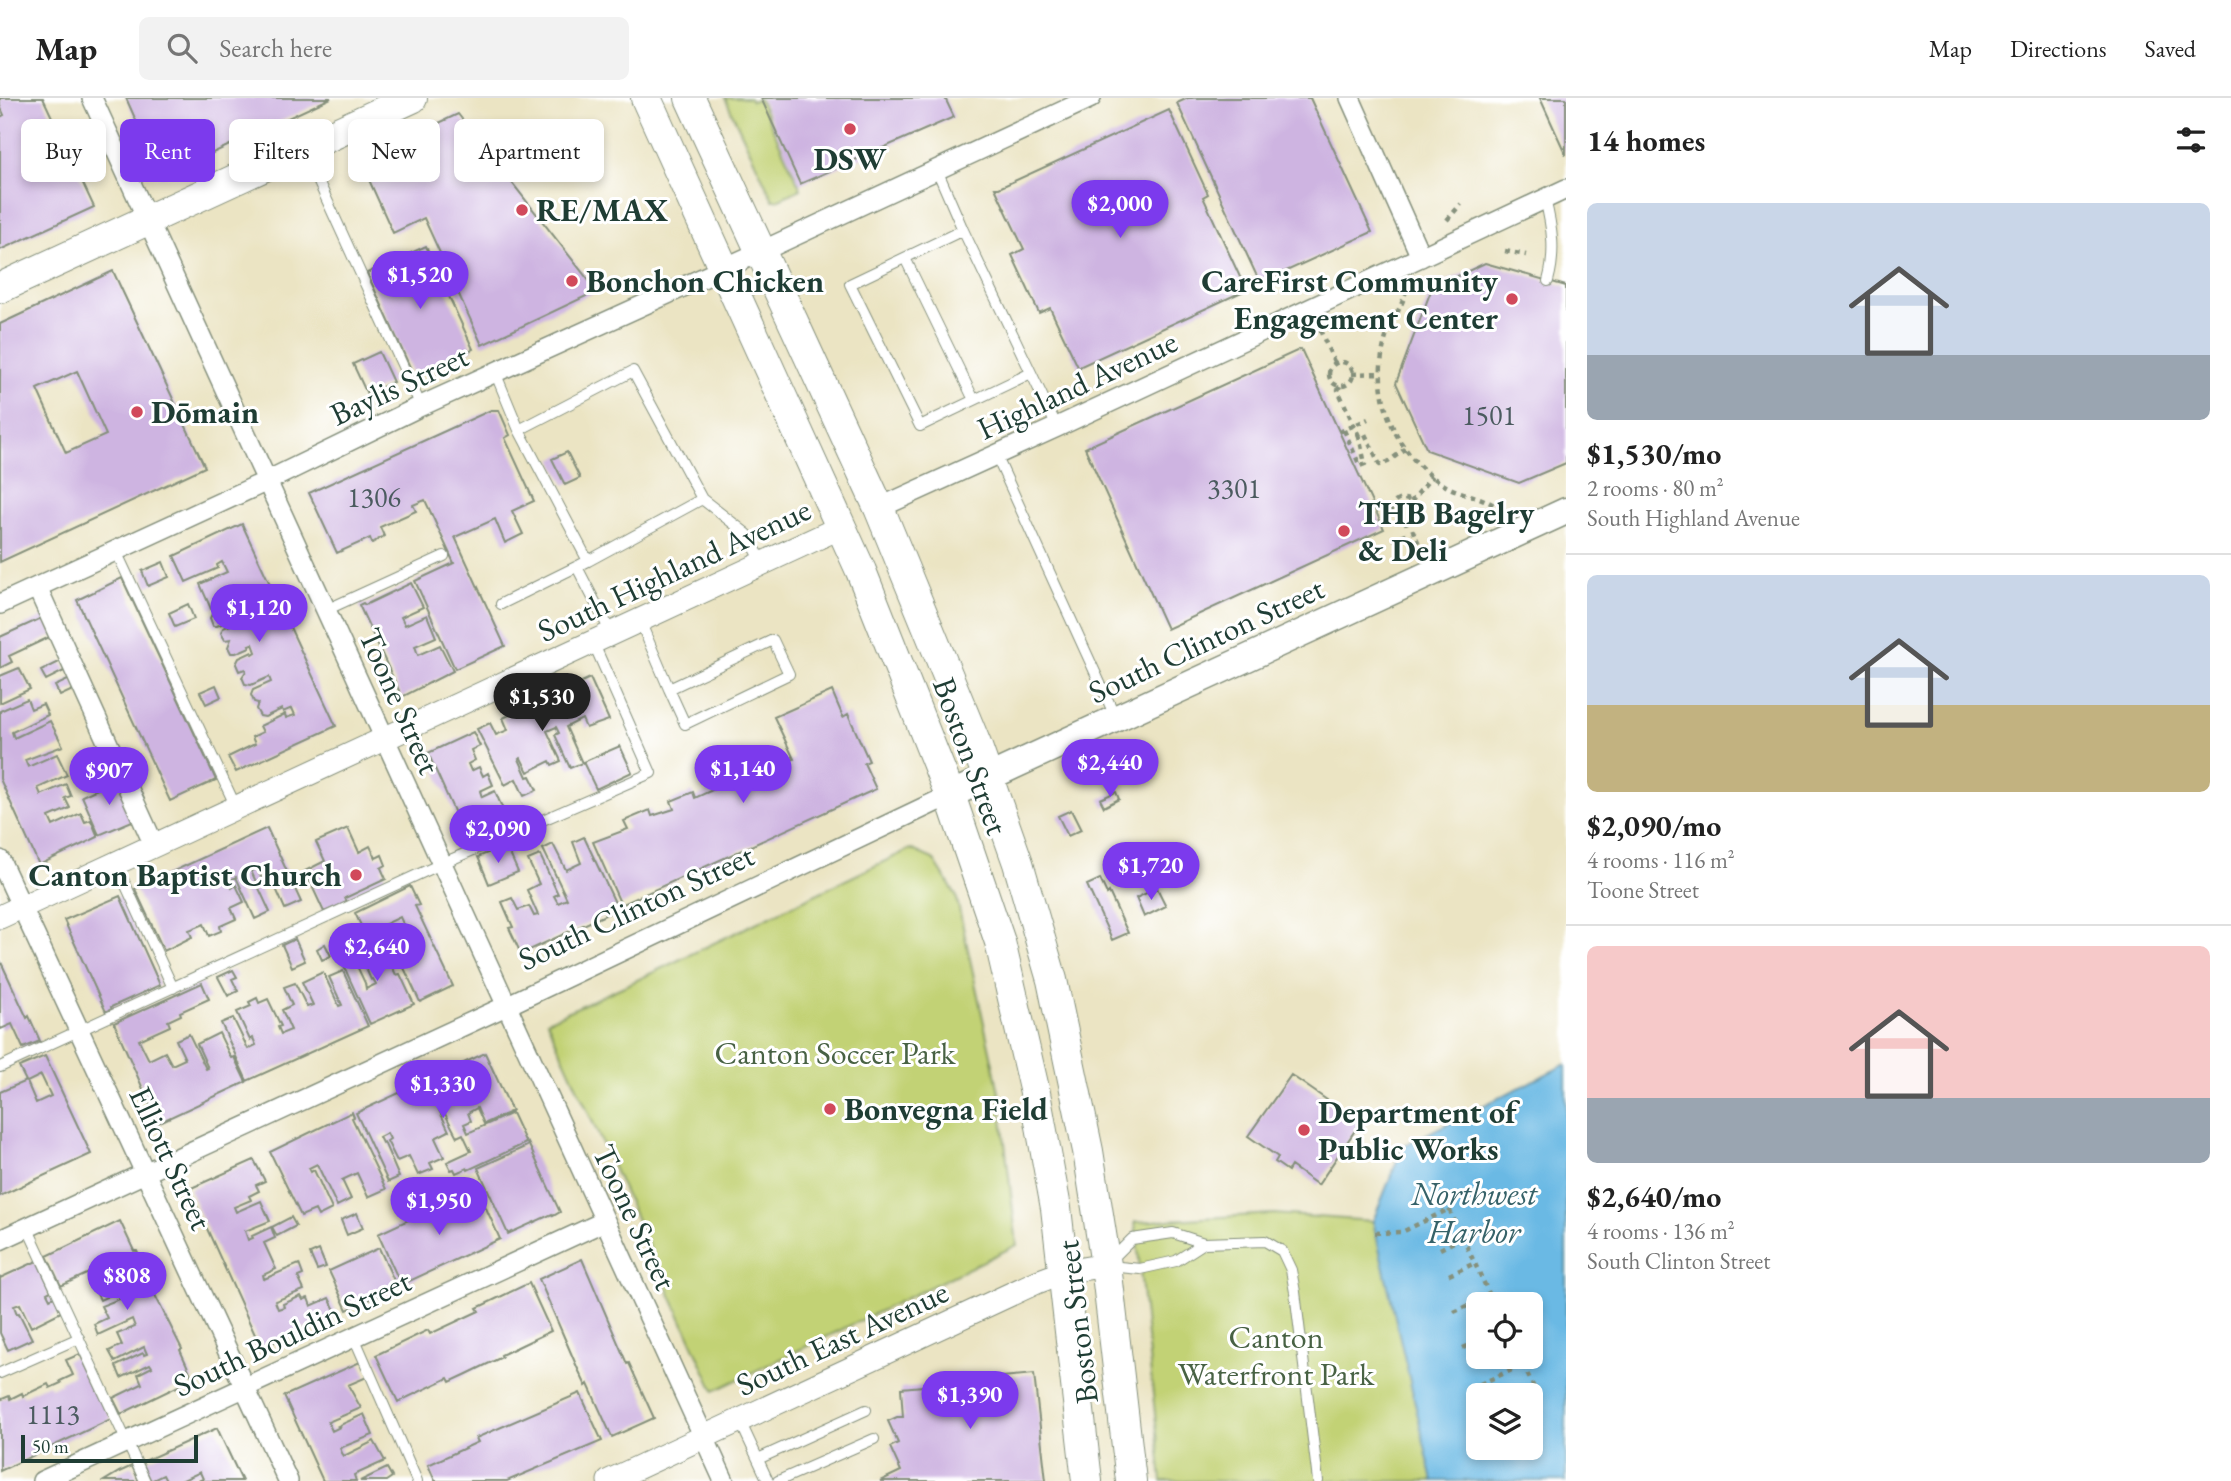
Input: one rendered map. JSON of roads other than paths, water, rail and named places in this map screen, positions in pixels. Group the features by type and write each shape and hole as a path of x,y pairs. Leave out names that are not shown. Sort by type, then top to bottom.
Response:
{"main road":[{"path":"334,134 412,98"},
{"name":"Boston Street","path":"646,98 841,527 906,680 950,795 1003,955 1035,1093 1056,1208 1087,1481"},
{"name":"Boston Street","path":"690,98 879,508 977,747 1018,863 1052,980 1088,1151 1106,1265 1131,1481"},
{"path":"0,288 230,182"},
{"name":"South Clinton Street","path":"950,795 1566,510"}],"street":[{"name":"Toone Street","path":"92,98 724,1481"},
{"name":"Baylis Street","path":"0,604 267,481 421,406 1091,98"},
{"path":"1350,98 1421,257"},
{"name":"Highland Avenue","path":"879,508 1566,189"},
{"name":"South Highland Avenue","path":"0,917 841,527"},
{"path":"37,587 154,845"},
{"name":"South Clinton Street","path":"0,1240 506,1006 950,795"},
{"name":"Elliott Street","path":"0,860 288,1481"},
{"name":"South Bouldin Street","path":"42,1481 605,1221"},
{"name":"South East Avenue","path":"609,1481 1037,1282 1064,1272 1106,1265"}],"lane":[{"path":"937,170 1057,427"},
{"path":"319,182 421,406"},
{"path":"1545,199 1552,228 1553,262 1548,281"},
{"path":"963,230 850,284 920,426 1031,373"},
{"path":"905,258 974,400"},
{"path":"519,430 633,371 702,499 747,534 763,563"},
{"path":"495,372 519,430 589,561"},
{"path":"996,455 1116,718"},
{"path":"502,604 578,567 702,499"},
{"path":"116,551 236,807"},
{"path":"326,610 444,555"},
{"path":"0,1067 441,864 650,773 578,567"},
{"path":"640,621 669,689 685,724 789,674 773,640 669,689"},
{"path":"115,863 173,988"},
{"path":"27,1227 145,1481"},
{"path":"1106,1265 1132,1240 1173,1233 1203,1243 1265,1241 1282,1251 1291,1270 1296,1292 1318,1481"},
{"path":"1106,1265 1140,1269 1177,1261 1203,1243"},
{"path":"354,1337 417,1481"},
{"path":"0,1373 79,1338"},
{"path":"758,1460 866,1410"},
{"path":"739,1421 768,1481"},
{"path":"778,1481 874,1439"}],"water":[{"name":"Northwest Harbor","path":"1566,1064 1566,1481 1433,1481 1373,1221 1403,1146"}],"place":[{"name":"DSW","path":"850,129"},
{"name":"RE/MAX","path":"522,210"},
{"name":"Bonchon Chicken","path":"572,281"},
{"name":"CareFirst Community Engagement Center","path":"1512,299"},
{"name":"Dōmain","path":"137,412"},
{"name":"THB Bagelry & Deli","path":"1344,531"},
{"name":"Canton Baptist Church","path":"356,875"},
{"name":"Bonvegna Field","path":"830,1109"},
{"name":"Department of Public Works","path":"1304,1130"}],"park label":[{"name":"Canton Soccer Park","path":"835,1053"},
{"name":"Canton Waterfront Park","path":"1276,1356"}]}
